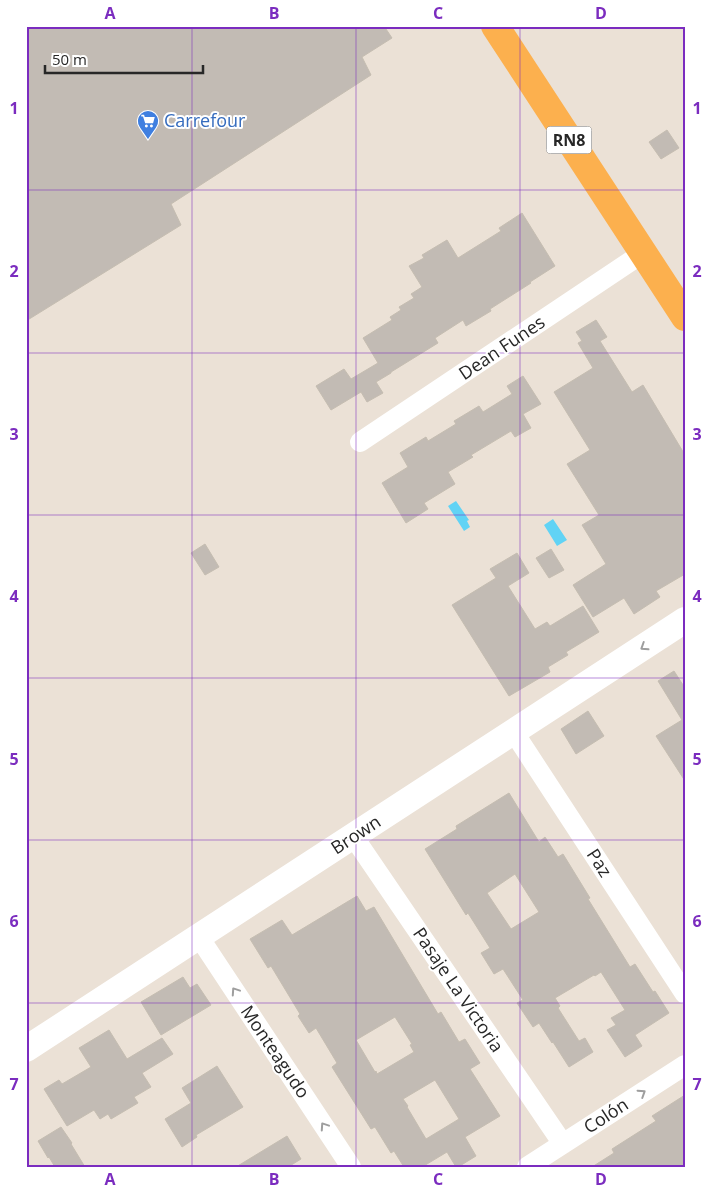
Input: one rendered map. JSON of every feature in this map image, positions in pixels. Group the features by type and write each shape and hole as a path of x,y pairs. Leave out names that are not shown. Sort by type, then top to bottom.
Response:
{"highway":[{"name":"RN8","path":"495,26 685,317"}],"street":[{"name":"Dean Funes","path":"360,442 643,253"},
{"name":"Brown","path":"26,1050 685,620"},
{"name":"Paz","path":"513,731 685,994"},
{"name":"Pasaje La Victoria","path":"354,836 563,1144"},
{"name":"Monteagudo","path":"199,937 351,1167"},
{"name":"Colón","path":"527,1167 685,1065"}],"water":[{"path":"456,501 469,520 467,521 470,527 464,531 448,506"},
{"path":"553,519 567,540 557,546 544,525"}],"building":[{"name":"Carrefour","path":"26,26 384,26 392,38 362,57 371,75 171,204 181,225 26,321"},
{"path":"667,130 679,148 661,159 649,142"},
{"path":"522,213 555,266 490,309 491,311 466,326 463,320 435,338 438,343 376,382 383,393 367,402 361,392 331,410 316,386 344,369 351,379 378,363 363,338 392,320 390,317 401,310 399,307 414,298 411,294 422,287 409,266 424,258 422,255 447,240 458,258 501,231 499,228"},
{"path":"596,320 607,337 600,341 632,392 643,385 685,455 685,574 656,591 660,597 634,614 624,598 593,617 573,585 606,564 582,525 599,515 567,464 590,450 554,392 593,368 578,343 582,341 576,332"},
{"path":"523,376 541,404 523,414 531,428 515,437 511,431 471,455 473,457 448,472 455,484 424,503 428,509 406,523 382,483 408,467 400,453 426,437 428,441 456,424 454,421 479,406 483,412 512,394 507,386"},
{"path":"205,544 219,567 205,575 191,553"},
{"path":"551,549 564,570 549,578 536,558"},
{"path":"517,553 529,573 508,586 535,629 547,622 550,626 583,606 599,632 566,652 568,655 548,667 550,672 509,696 452,605 496,578 490,569"},
{"path":"674,671 685,688 685,781 656,736 682,720 658,681"},
{"path":"588,711 604,736 576,754 561,729"},
{"path":"509,793 539,842 545,837 558,857 563,854 630,967 635,964 669,1013 635,1035 642,1046 625,1057 607,1030 616,1025 611,1018 625,1010 601,972 555,998 560,1006 558,1008 579,1041 585,1038 593,1052 569,1067 539,1023 533,1027 517,1003 523,1000 503,969 494,974 481,953 490,948 468,913 466,915 425,849 457,829 456,826","holes":["515,874 539,912 511,929 487,893"]},
{"path":"357,896 366,911 374,907 438,1014 441,1012 459,1042 465,1039 480,1063 470,1069 500,1116 465,1137 476,1156 456,1167 447,1152 422,1167 404,1167 394,1151 391,1153 375,1127 371,1129 332,1067 337,1063 316,1028 309,1033 298,1016 300,1014 271,966 268,968 250,939 282,920 292,935","holes":["395,1017 412,1044 410,1045 414,1052 377,1074 356,1040","435,1080 459,1119 426,1139 403,1099"]},
{"path":"183,977 190,988 197,984 211,1005 161,1035 141,1002"},
{"path":"109,1030 127,1059 162,1038 173,1054 142,1073 151,1087 134,1097 138,1103 111,1119 108,1114 100,1119 94,1110 67,1126 44,1089 59,1080 62,1084 91,1067 79,1048"},
{"path":"217,1066 243,1107 196,1135 197,1137 182,1147 165,1119 191,1103 182,1088"},
{"path":"685,1095 685,1167 592,1167 614,1153 612,1149 656,1121 652,1116"},
{"path":"61,1127 85,1167 55,1167 48,1158 38,1141"},
{"path":"287,1136 301,1159 288,1167 236,1167"}],"place":[{"name":"Carrefour","path":"148,140"}]}
